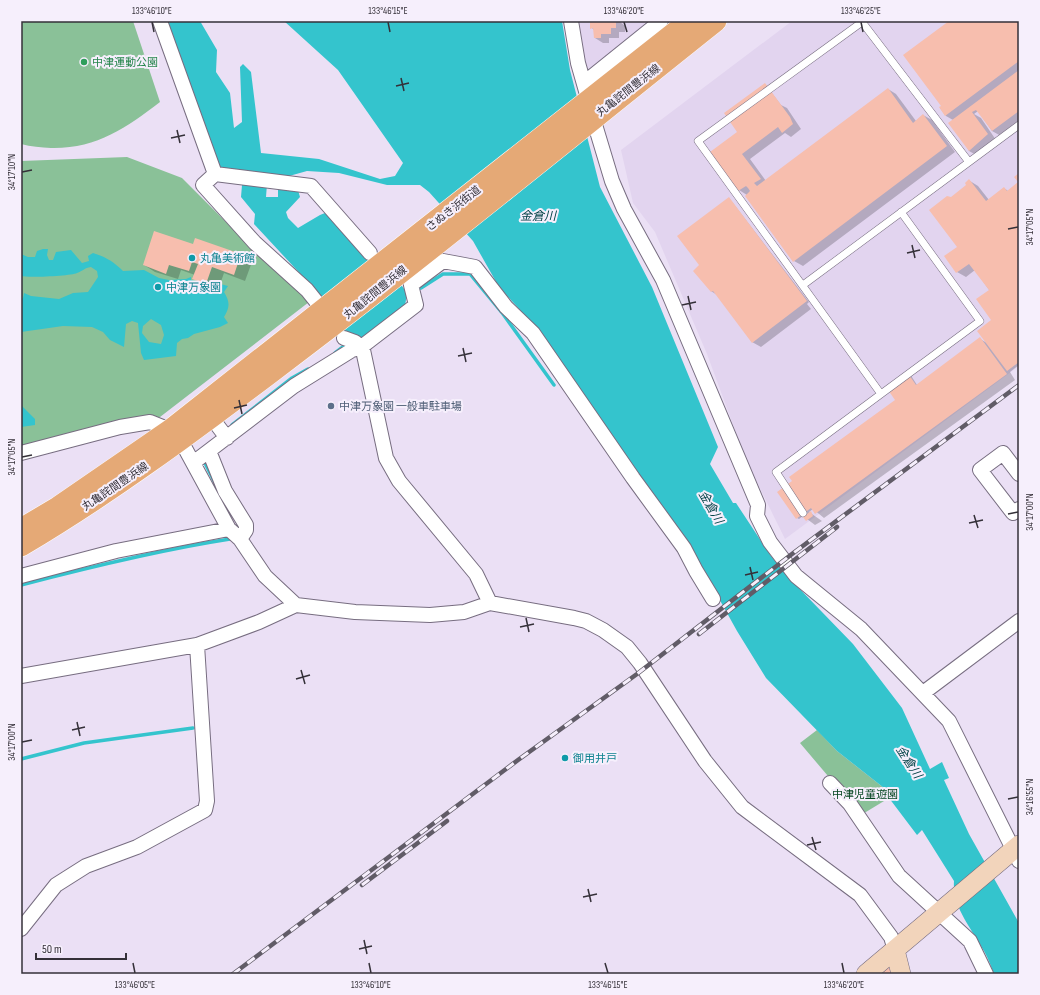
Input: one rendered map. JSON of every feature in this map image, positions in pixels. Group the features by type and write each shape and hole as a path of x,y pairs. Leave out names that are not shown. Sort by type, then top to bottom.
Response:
{"main road":[{"name":"丸亀詫間豊浜線","path":"587,106 689,21"},
{"name":"丸亀詫間豊浜線","path":"587,106 716,21"},
{"name":"さぬき浜街道","path":"344,334 587,106"},
{"name":"丸亀詫間豊浜線","path":"21,546 64,520 175,434 221,429 344,334"},
{"name":"丸亀詫間豊浜線","path":"21,529 175,434 344,334"}],"street":[{"path":"160,21 215,174"},
{"path":"571,21 587,106 612,181 624,209 663,280 758,505 757,516 770,542 796,576 861,629 949,721 1017,852 990,871 866,974"},
{"path":"587,106 661,21"},
{"path":"370,253 311,186 215,174 203,185 255,243 308,290 344,334 363,350 366,379 386,458 399,481 476,574 490,602"},
{"path":"344,334 416,305 411,285 443,261 475,267 506,307 533,333 629,472 684,548 696,572 713,599"},
{"path":"241,414 294,386 352,350 344,334"},
{"path":"21,453 120,427 150,422 175,434 201,456 246,525 246,530 234,533 116,550 21,576"},
{"path":"201,456 221,429"},
{"path":"1019,474 1003,453 980,470 1013,513 1019,509"},
{"path":"201,456 234,533 265,576 296,605"},
{"path":"21,676 197,645 259,622 296,605 354,612 430,615 464,612 490,602 586,621 604,630 627,646 640,663 705,761 742,807 860,895 891,937 896,950 901,974"},
{"path":"923,693 1019,621"},
{"path":"21,929 56,885 86,866 137,847 205,810 207,801 197,645"},
{"path":"830,783 850,804 899,876 932,908 944,910 970,941 986,974"}],"lane":[{"path":"882,394 698,140 862,22 969,162"},
{"path":"803,285 1019,125"},
{"path":"803,513 776,472 980,321 901,212"}],"shaded area":[{"path":"574,21 643,21 645,25 595,67 586,69"},
{"path":"792,21 1019,21 1019,366 785,539 746,460 707,354 655,232 633,203 621,150"}],"green space":[{"name":"中津運動公園","path":"21,21 133,21 160,102 122,128 96,141 82,145 51,148 21,144"},
{"name":"中津万象園","path":"127,157 182,178 275,271 279,271 309,302 160,417 96,427 21,446 21,161"},
{"name":"中津児童遊園","path":"817,730 837,751 884,788 889,798 861,815 800,743"}],"water":[{"name":"金倉川","path":"172,21 200,21 217,50 216,72 230,93 234,128 242,122 240,67 243,64 251,72 261,153 319,159 380,179 395,176 403,163 338,70 284,21 562,21 570,70 600,187 652,287 718,447 710,464 733,503 736,503 771,556 792,581 853,644 902,708 930,769 942,762 949,778 944,780 969,834 1019,923 1019,974 994,974 985,954 959,909 954,891 954,881 922,830 917,835 889,798 884,788 837,751 766,678 717,595 533,324 499,287 473,241 429,192 420,185 387,185 339,173 307,171 282,178 216,168 165,25"},
{"path":"247,181 267,184 266,197 278,197 278,186 297,187 300,197 286,212 288,218 298,228 330,211 402,286 407,293 405,306 361,342 345,332 319,294 254,224 255,214 241,197 242,185 247,185"},
{"path":"48,249 47,255 49,260 53,260 56,252 71,250 82,263 89,261 88,256 93,253 110,260 123,271 144,270 159,278 169,280 186,279 191,277 191,280 207,285 209,281 228,286 224,292 228,304 224,317 228,323 182,339 177,343 176,356 144,360 141,353 138,323 132,321 126,324 124,347 110,340 103,332 92,327 63,326 21,332 21,299 23,298 24,293 31,296 59,299 73,293 88,292 98,277 97,271 91,267 77,273 67,275 40,277 21,276 21,254 28,257 35,257 37,251","holes":["151,319 161,325 164,335 161,344 149,342 142,333 143,326"]},
{"path":"21,405 35,419 35,425 21,427"}],"building":[{"path":"590,21 616,21 616,28 611,28 611,34 601,34 601,38 594,38 593,28 590,29"},
{"path":"949,21 1019,21 1019,61 945,116 939,107 941,106 903,55"},
{"path":"1019,70 1019,111 992,131 976,110 972,112 988,134 969,151 948,123"},
{"path":"765,83 790,117 793,124 782,133 778,127 742,154 761,179 754,183 757,186 888,88 913,123 923,114 947,146 793,262 745,196 750,191 748,188 746,186 738,191 710,152 737,132 724,113"},
{"path":"1019,173 1019,362 1007,371 977,331 991,320 976,299 989,290 969,264 956,273 944,256 957,247 929,210 947,196 951,197 966,185 965,183 969,179 986,201 1004,187 1007,191 1018,182 1014,177"},
{"path":"729,197 807,301 752,343 713,291 711,292 693,271 699,265 677,236"},
{"name":"丸亀美術館","path":"154,231 193,244 195,238 241,254 234,275 212,267 206,284 192,279 198,264 192,262 189,271 169,265 166,274 143,265"},
{"path":"980,337 1007,374 815,514 811,508 796,519 777,492 792,481 789,477 895,400 886,387 907,372 916,385"},
{"path":"811,511 813,516 806,521 803,517"},
{"path":"888,967 893,974 879,974"}],"waterway":[{"path":"421,288 443,274 470,274 503,314 554,385"},
{"path":"335,353 348,343"},
{"path":"232,425 292,378 308,369"},
{"path":"203,459 214,481"},
{"path":"21,585 125,559 230,539 231,536"},
{"path":"21,759 84,743 193,728"}],"railway":[{"path":"233,974 518,760 637,674 792,554 1019,385"},
{"path":"699,634 837,527"},
{"path":"362,885 447,821"}],"place":[{"name":"中津運動公園","path":"84,62"},
{"name":"丸亀美術館","path":"192,258"},
{"name":"中津万象園","path":"158,287"},
{"name":"中津万象園 一般車駐車場","path":"331,406"},
{"name":"御用井戸","path":"565,758"}]}
